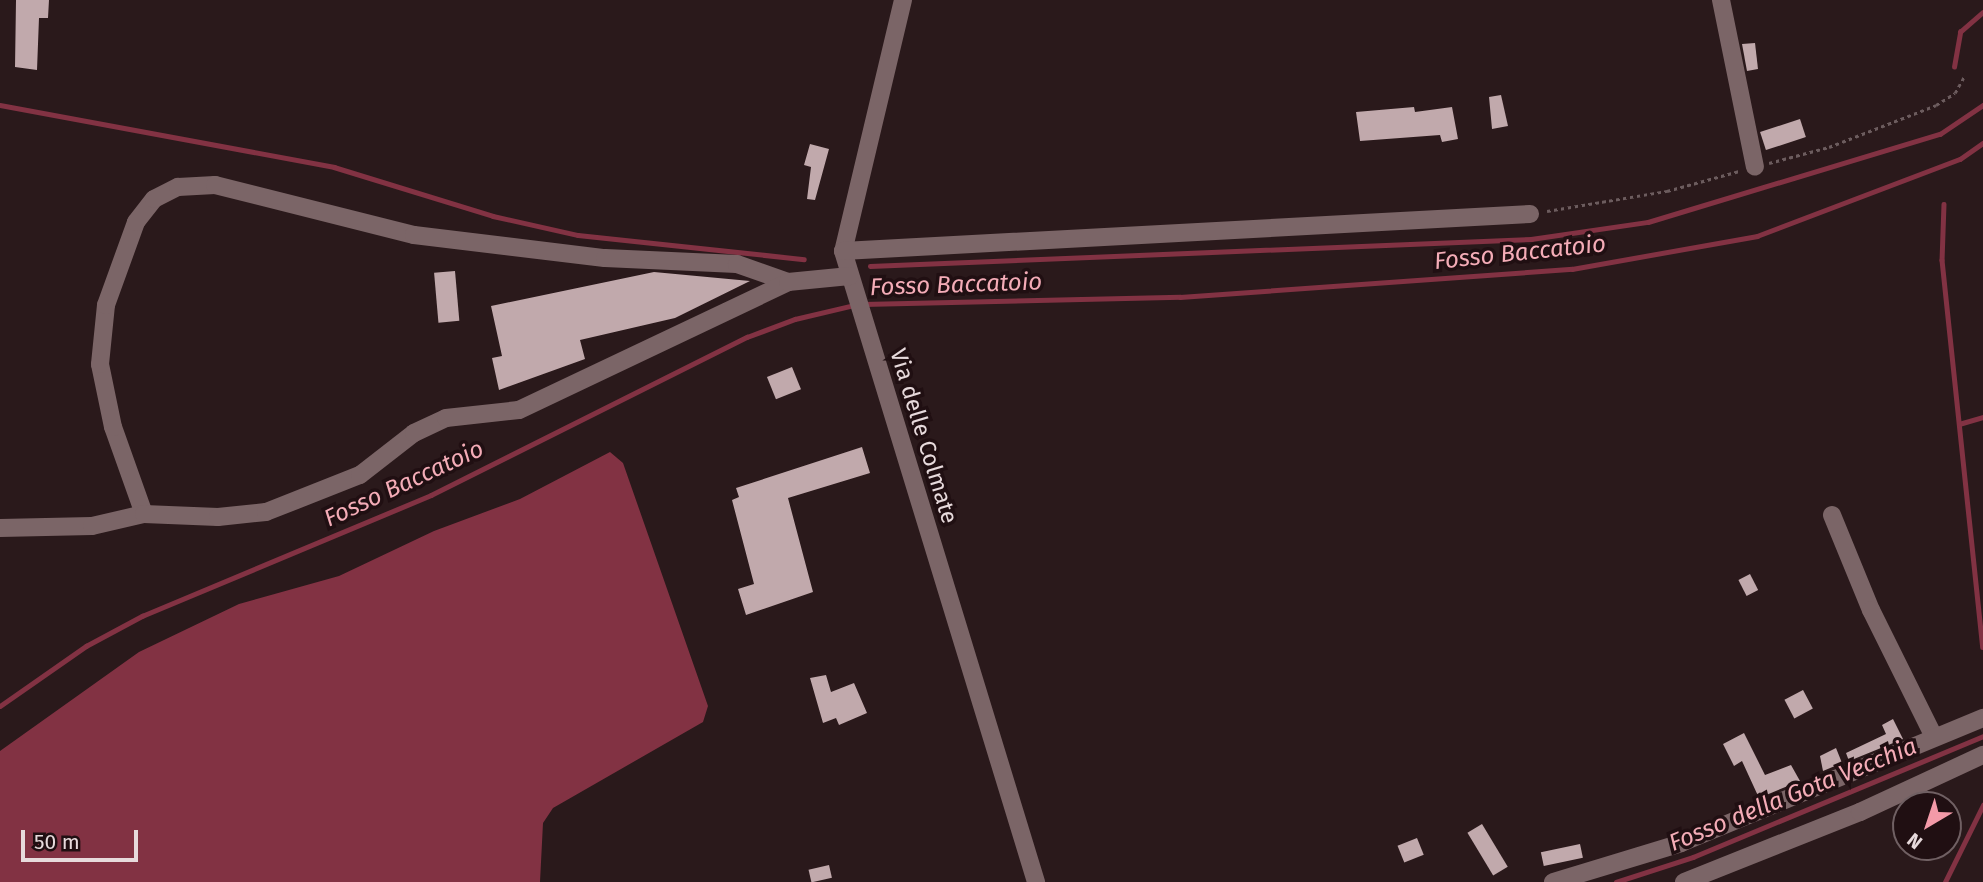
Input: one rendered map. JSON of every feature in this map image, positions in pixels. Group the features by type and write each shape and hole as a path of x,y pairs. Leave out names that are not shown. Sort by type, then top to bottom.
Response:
{"street":[{"name":"Via delle Colmate","path":"903,0 843,251 1036,882"},
{"path":"1721,0 1755,167"},
{"path":"144,514 113,427 101,352 106,305 124,247 154,199 178,187 215,185 414,235 605,258 737,264 788,282 852,284"},
{"path":"843,251 1530,214"},
{"path":"0,528 92,526 144,514 218,517 266,512 360,475 414,433 446,418 519,410 788,282"},
{"path":"1832,515 1871,610 1934,737"},
{"path":"1553,882 1681,843 1983,718"},
{"path":"1684,882 1704,879 1983,755"}],"shaded area":[{"path":"610,452 623,463 708,706 703,722 553,808 543,823 540,882 0,882 0,751 139,652 239,604 339,576 434,531 520,499"}],"building":[{"path":"16,0 49,0 48,18 39,18 37,70 15,67"},
{"path":"1755,43 1758,69 1747,71 1742,44"},
{"path":"1501,95 1508,126 1492,129 1489,97"},
{"path":"1414,107 1415,112 1452,107 1458,139 1442,142 1440,135 1360,141 1356,112"},
{"path":"1800,119 1806,137 1766,150 1760,132"},
{"path":"810,144 829,149 815,200 807,199 811,167 804,165"},
{"path":"455,271 459,321 438,323 434,273"},
{"path":"654,272 750,281 675,318 580,340 585,359 499,390 492,358 502,356 491,306"},
{"path":"792,367 801,389 776,399 767,377"},
{"path":"862,447 870,473 788,498 813,592 746,615 738,589 754,584 732,500 739,497 736,488"},
{"path":"1750,574 1758,590 1747,596 1738,580"},
{"path":"826,675 831,692 854,683 867,713 839,725 836,718 823,723 810,678"},
{"path":"1803,690 1813,709 1794,718 1784,700"},
{"path":"1893,719 1903,739 1849,761 1846,753 1886,734 1882,725"},
{"path":"1744,733 1765,775 1791,765 1800,781 1759,798 1742,761 1734,766 1723,744"},
{"path":"1836,748 1842,763 1823,771 1820,756"},
{"path":"1482,824 1508,867 1493,876 1467,833"},
{"path":"1417,838 1424,855 1404,863 1398,846"},
{"path":"1580,844 1583,858 1544,866 1541,852"},
{"path":"829,865 832,878 811,882 809,870"}],"waterway":[{"path":"1954,67 1960,32 1983,12"},
{"path":"0,105 334,167 493,216 578,235 804,259"},
{"path":"870,266 1531,239 1648,222 1940,134 1983,105"},
{"name":"Fosso Baccatoio","path":"863,304 1180,297 1572,269 1757,236 1960,159 1983,143"},
{"path":"1944,204 1942,260 1983,647"},
{"name":"Fosso Baccatoio","path":"0,706 86,646 142,616 431,495 747,337 795,319 854,305"},
{"path":"1959,424 1983,417"},
{"name":"Fosso della Gota Vecchia","path":"1616,882 1693,857 1983,736"},
{"path":"1945,882 1983,805"}]}
